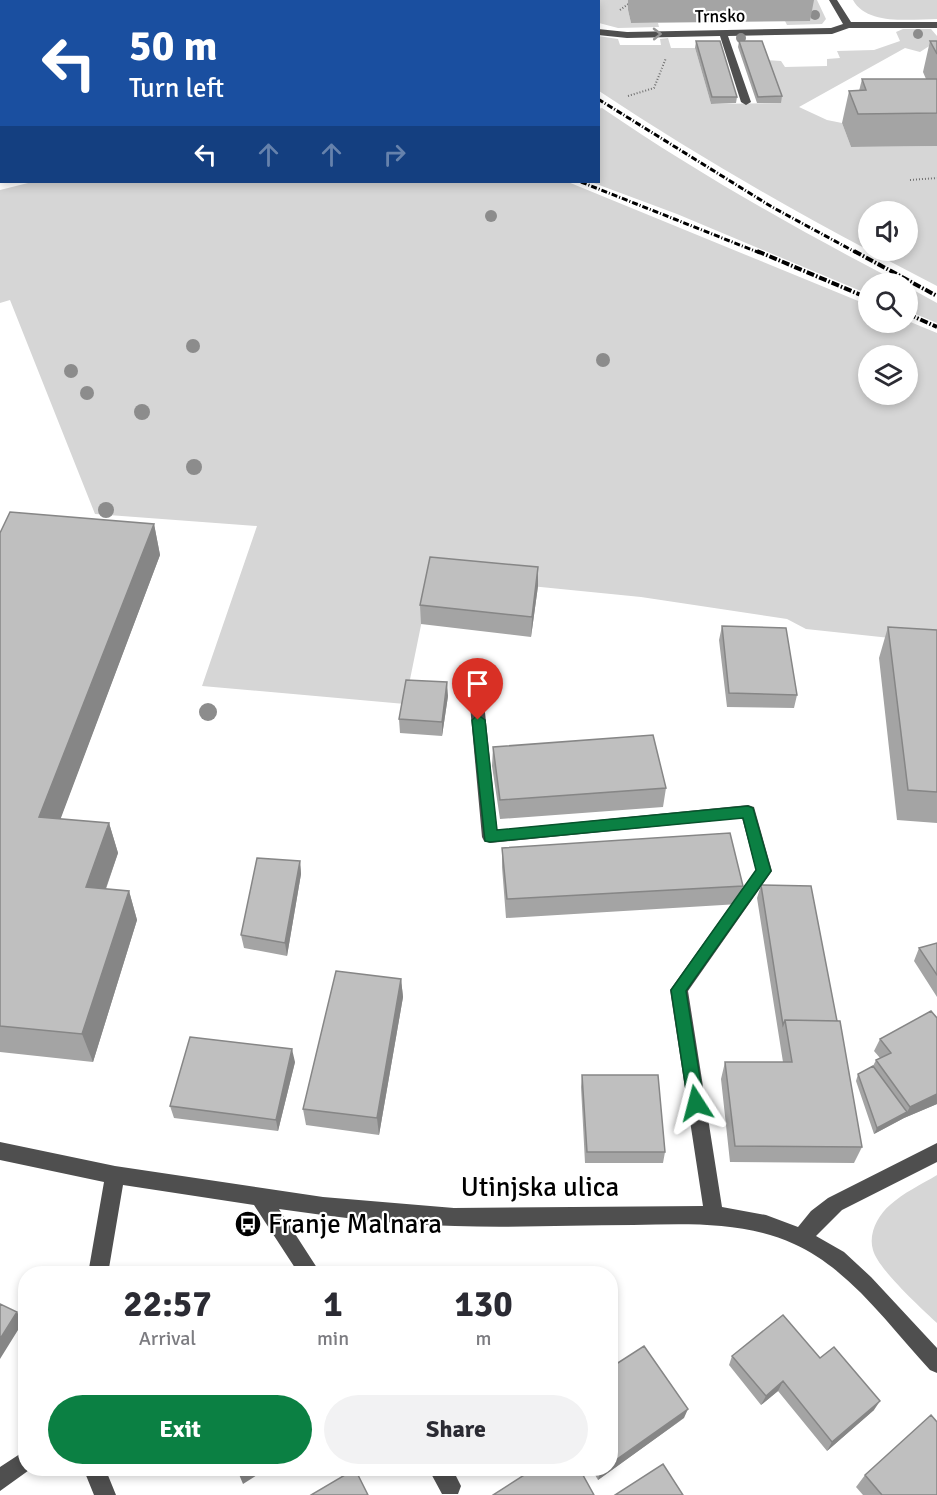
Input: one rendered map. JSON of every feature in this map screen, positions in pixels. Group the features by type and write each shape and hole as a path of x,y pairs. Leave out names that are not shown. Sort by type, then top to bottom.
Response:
{"street":[{"path":"833,0 848,25"},
{"name":"Trnsko","path":"600,32 627,35 832,31 848,25 937,25"},
{"path":"723,33 746,102"},
{"path":"474,673 490,837 748,812 764,871 678,990 714,1215"},
{"name":"Utinjska ulica","path":"0,1151 115,1175 323,1206 454,1217 714,1215 766,1224 802,1238 837,1259 864,1284 937,1363"},
{"path":"802,1238 818,1218 835,1204 937,1152"},
{"path":"99,1266 115,1175"},
{"path":"260,1197 306,1266"},
{"path":"0,1480 18,1466"},
{"path":"97,1476 105,1495"}],"path":[{"path":"628,96 654,88 667,55 670,44 669,34"},
{"path":"910,180 937,178"}],"shaded area":[{"path":"600,0 817,0 826,19 822,24 787,25 785,21 628,10 631,23 658,23 659,27 618,28 600,23"},
{"path":"853,0 937,0 937,19 903,20 879,17 869,14"},
{"path":"903,29 931,29 937,36 937,41 920,52 905,48 799,107 827,120 842,123 851,147 937,146 937,286 918,276 918,273 912,273 889,261 918,261 918,201 858,201 858,245 732,174 600,92 600,36 618,39 620,45 661,45 660,39 668,38 671,48 695,48 711,104 781,103 766,60 781,61 785,67 827,66 827,59 840,58 837,51 874,50 900,41 896,32"},
{"path":"600,108 602,108 748,200 881,273 858,273 858,290 677,214 594,183 600,183"},
{"path":"28,183 570,183 858,301 858,333 918,333 918,325 937,333 937,643 806,629 787,619 641,597 431,576 405,704 202,686 257,526 95,514 10,300 0,303 0,190"},
{"path":"918,293 937,303 937,323 918,315"},
{"path":"937,1175 937,1323 883,1267 873,1250 872,1238 875,1225 886,1209"}],"building":[{"path":"696,41 720,41 737,97 712,97"},
{"path":"739,41 762,41 782,96 758,97"},
{"path":"930,41 937,41 937,54"},
{"path":"862,79 937,79 937,113 858,114 849,91 866,90"},
{"path":"10,512 154,524 39,817 109,823 86,887 129,891 82,1034 0,1026 0,533"},
{"path":"430,557 538,567 532,617 420,605"},
{"path":"722,626 786,628 797,695 729,693"},
{"path":"888,627 937,630 937,792 908,790"},
{"path":"406,680 447,682 442,722 399,719"},
{"path":"653,735 666,788 500,800 493,747"},
{"path":"730,833 743,886 507,899 502,848"},
{"path":"257,858 300,861 285,943 241,935"},
{"path":"761,885 811,886 837,1021 785,1020 783,1025"},
{"path":"937,943 937,975 919,948"},
{"path":"336,971 401,979 377,1118 303,1109"},
{"path":"931,1011 937,1018 937,1094 910,1107 876,1060 891,1053 880,1039"},
{"path":"785,1020 840,1021 862,1147 735,1146 725,1062 792,1062"},
{"path":"190,1037 292,1049 276,1120 170,1106"},
{"path":"873,1066 907,1112 877,1128 858,1074"},
{"path":"582,1075 658,1075 665,1152 587,1152"},
{"path":"0,1304 17,1312 0,1339"},
{"path":"783,1315 820,1358 834,1347 880,1401 832,1442 783,1381 766,1396 732,1356"},
{"path":"644,1346 688,1409 618,1458 618,1363"},
{"path":"931,1415 937,1422 937,1495 882,1495 865,1475"},
{"path":"663,1464 683,1495 615,1495"},
{"path":"343,1476 358,1476 368,1495 311,1495"},
{"path":"523,1476 583,1476 594,1495 493,1495"}],"railway":[{"path":"600,100 772,207 857,253"},
{"path":"584,183 760,253"},
{"path":"757,251 858,294"},
{"path":"854,251 937,296"},
{"path":"918,318 937,327"}],"place":[{"name":"Franje Malnara","path":"248,1224"}],"route":[{"path":"478,720 490,837 748,812 764,871 678,990 696,1103"}]}
